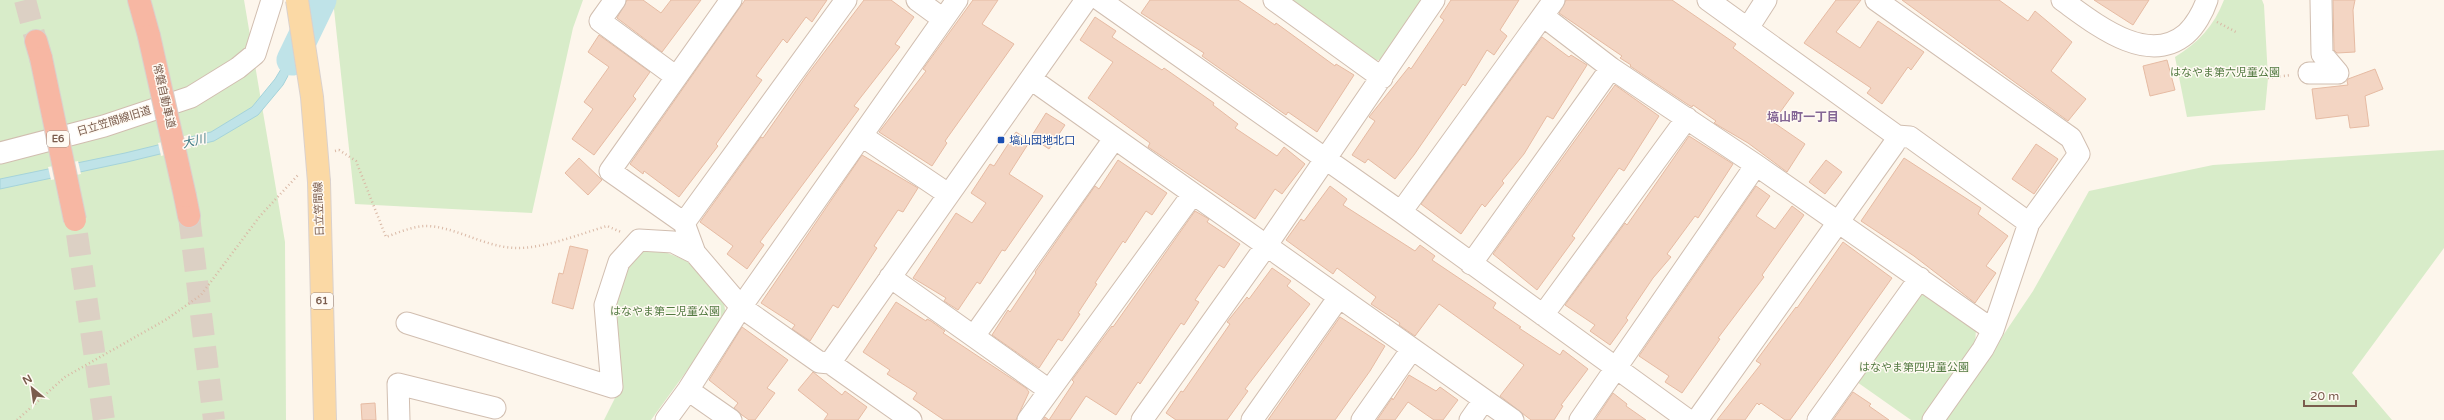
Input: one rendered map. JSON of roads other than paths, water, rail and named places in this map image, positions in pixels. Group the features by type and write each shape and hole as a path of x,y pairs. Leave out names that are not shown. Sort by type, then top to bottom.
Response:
{"highway":[{"name":"常磐自動車道","path":"139,0 149,36 187,206"},
{"name":"E6","path":"38,49 76,227"}],"main road":[{"name":"日立笠間線","path":"297,0 312,97 319,182 325,420"}],"street":[{"name":"日立笠間線旧道","path":"0,153 104,126 191,96 238,68 255,54 272,0"},
{"path":"615,0 600,21 675,76"},
{"path":"731,0 675,76 610,171 684,223 696,253 741,308 819,362 830,363 911,420"},
{"path":"684,223 846,0"},
{"path":"917,0 944,19"},
{"path":"666,420 688,390 741,308 957,0"},
{"path":"830,363 1086,0"},
{"path":"1100,0 1325,160 1401,212 1688,420"},
{"path":"1274,0 1382,78"},
{"path":"1142,420 1266,246 1434,0"},
{"path":"1708,0 1897,136 1910,137 2029,223"},
{"path":"1748,28 1766,0"},
{"path":"1876,0 2071,138 2079,154 2029,223 1993,330 1983,349 1933,420"},
{"path":"2062,0 2114,35 2134,43 2153,46 2179,39 2192,28 2206,0"},
{"path":"2309,73 2338,73 2322,54 2321,0"},
{"path":"1401,212 1548,8 1611,68 1756,165 1993,330"},
{"path":"1471,264 1611,68"},
{"path":"1030,79 1192,195 1513,420"},
{"path":"1543,315 1687,118"},
{"path":"862,136 948,194"},
{"path":"1697,420 1894,144 1897,136"},
{"path":"974,336 1114,139"},
{"path":"1580,420 1617,369 1756,165"},
{"path":"1028,420 1192,195"},
{"path":"407,324 612,387 605,305 619,262 639,240 673,242 696,253"},
{"path":"890,277 1049,390"},
{"path":"1818,420 1920,278"},
{"path":"1252,420 1339,297"},
{"path":"1362,420 1412,349"},
{"path":"399,420 398,384 495,408"},
{"path":"688,390 731,420"},
{"path":"1470,420 1484,400"}],"water":[{"path":"304,31 308,39 283,85 258,115 214,141 127,162 0,189 0,179 125,153 211,132 252,107 275,79"}],"waterway":[{"name":"大川","path":"292,60 321,0"}],"tunnel":[{"path":"25,0 36,41"},
{"path":"189,216 214,420"},
{"path":"77,234 104,420"}],"place":[{"name":"塙山団地北口","path":"1001,140"}],"district":[{"name":"塙山町一丁目","path":"1803,117"}],"park label":[{"name":"はなやま第六児童公園","path":"2225,72"},
{"name":"はなやま第二児童公園","path":"665,311"},
{"name":"はなやま第四児童公園","path":"1914,367"}]}
